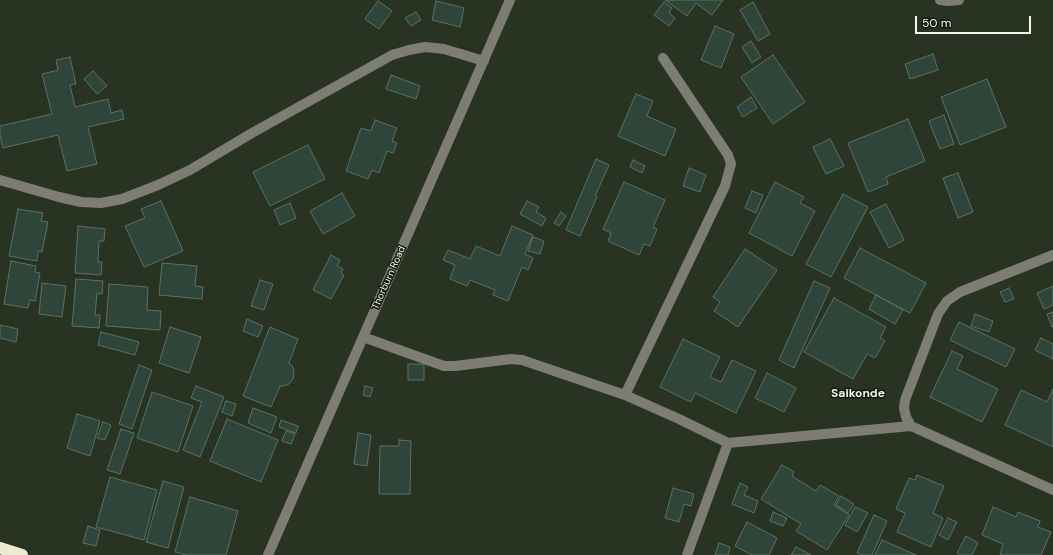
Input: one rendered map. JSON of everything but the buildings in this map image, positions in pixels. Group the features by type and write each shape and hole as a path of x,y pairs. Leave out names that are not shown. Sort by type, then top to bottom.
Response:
{"highway":[{"path":"0,548 22,555"}],"street":[{"name":"Thorburn Road","path":"268,555 510,0"},
{"path":"940,0 959,0"},
{"path":"0,180 81,202 101,203 122,199 158,185 190,170 252,133 392,55 425,47 444,48 484,61"},
{"path":"624,395 725,186 731,164 728,154 663,58"},
{"path":"911,426 906,417 904,408 905,400 938,314 947,301 960,292 1053,255"},
{"path":"363,337 444,366 512,359 522,360 624,395 679,419 728,443 911,426 1053,490"},
{"path":"687,555 728,443"}],"district":[{"name":"Saikonde","path":"858,394"}]}
